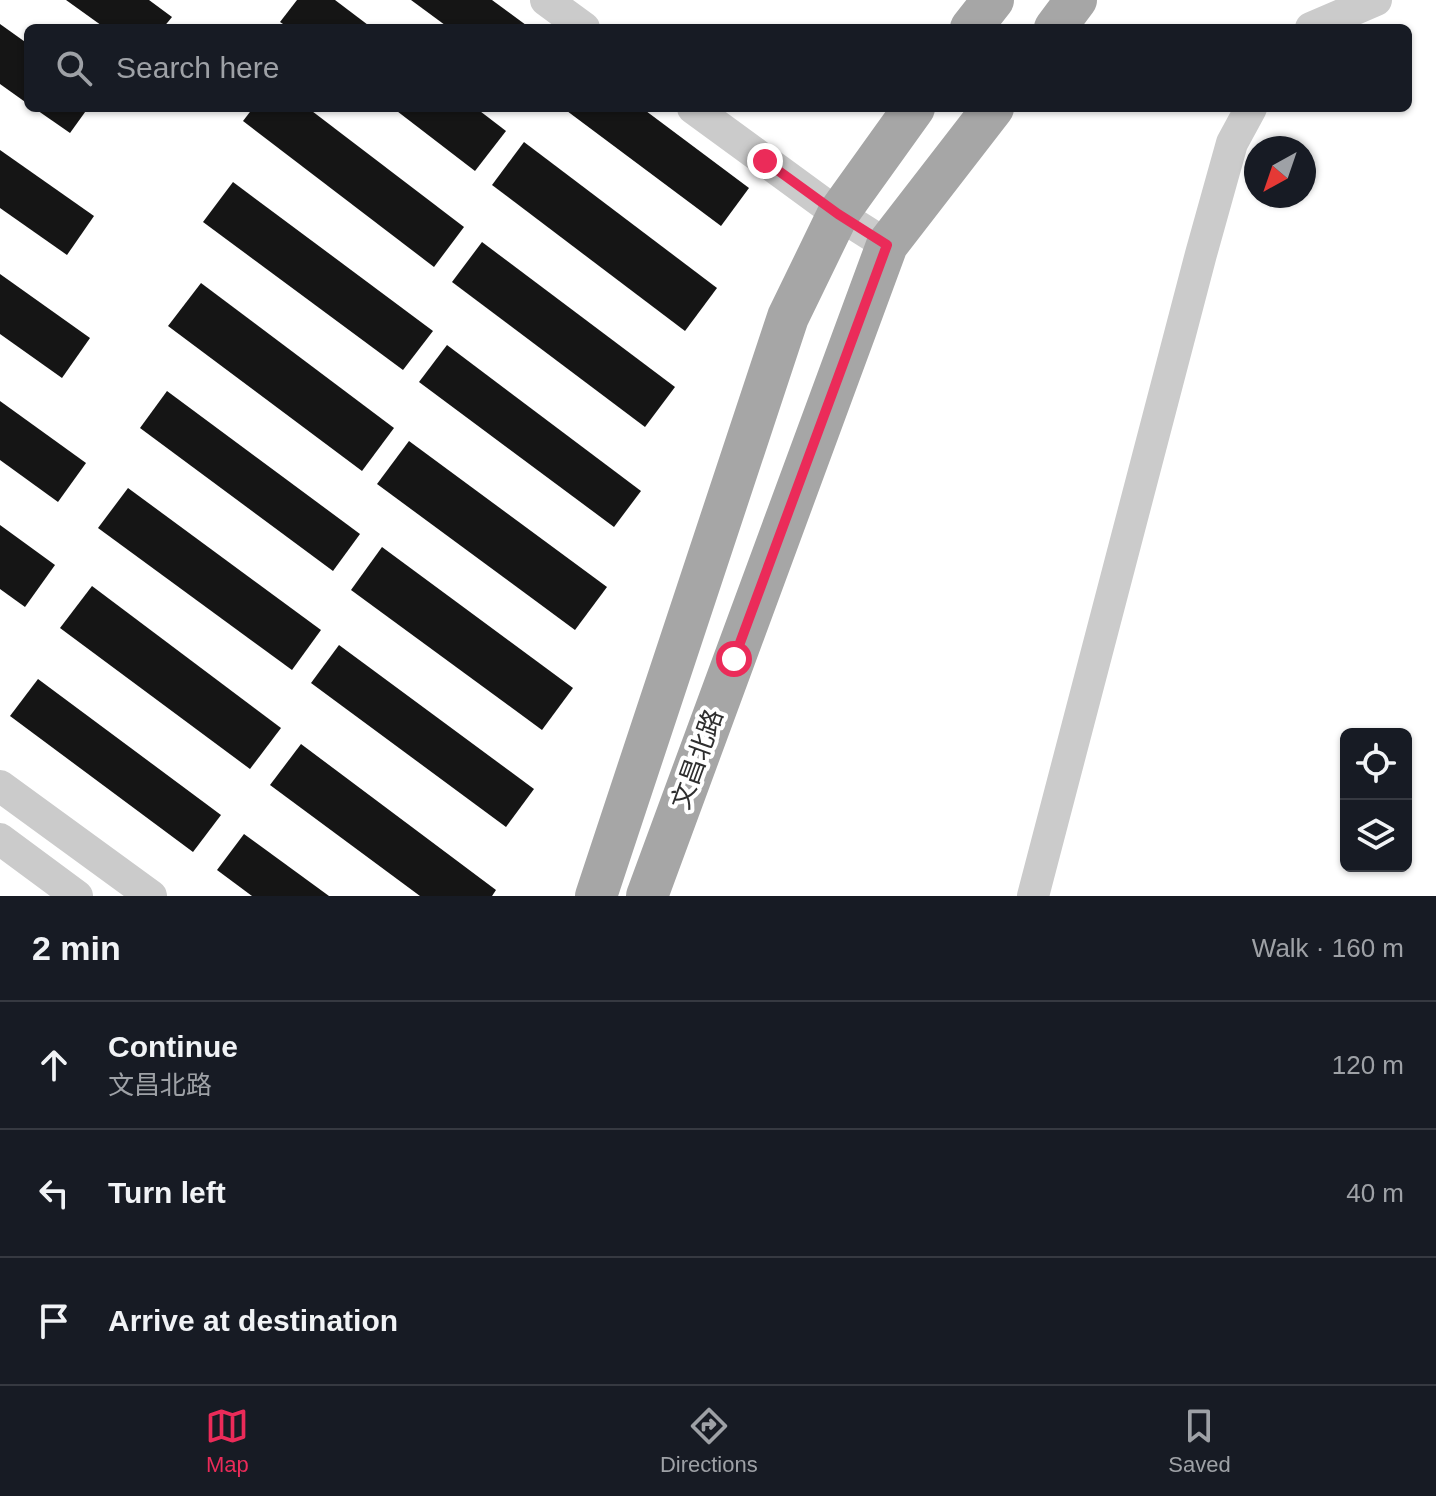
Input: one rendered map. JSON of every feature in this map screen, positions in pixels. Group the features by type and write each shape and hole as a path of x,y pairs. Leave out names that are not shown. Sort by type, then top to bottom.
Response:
{"main road":[{"path":"974,24 993,0"},
{"path":"1058,24 1076,0"},
{"path":"596,896 788,317 838,214 911,112"},
{"name":"文昌北路","path":"647,896 887,245 990,112"}],"street":[{"path":"546,0 579,24"},
{"path":"1320,24 1376,0"},
{"path":"698,112 838,214 887,245"},
{"path":"1033,896 1205,240 1232,143 1249,112"},
{"path":"0,786 151,896"},
{"path":"0,839 77,896"}],"building":[{"path":"66,0 149,0 172,17 166,24 99,24"},
{"path":"297,0 335,0 367,24 283,24 280,22"},
{"path":"411,0 492,0 525,24 444,24"},
{"path":"0,24 24,41 24,101 0,84"},
{"path":"40,112 85,112 70,133"},
{"path":"250,112 313,112 464,227 434,267 243,121"},
{"path":"398,112 481,112 506,131 475,171"},
{"path":"568,112 647,112 749,188 721,226"},
{"path":"524,142 717,288 685,331 492,185"},
{"path":"0,150 94,216 67,255 0,208"},
{"path":"233,182 433,331 403,370 203,222"},
{"path":"482,242 675,387 645,427 452,282"},
{"path":"0,274 90,338 62,378 0,334"},
{"path":"201,283 394,428 362,471 168,326"},
{"path":"447,345 641,491 614,527 419,382"},
{"path":"167,391 360,534 333,571 140,428"},
{"path":"0,401 86,463 58,502 0,460"},
{"path":"409,441 607,587 575,630 377,484"},
{"path":"128,488 321,630 292,670 98,528"},
{"path":"0,525 55,565 25,607 0,589"},
{"path":"382,547 573,688 542,730 351,590"},
{"path":"92,586 281,728 250,769 60,628"},
{"path":"339,645 534,789 506,827 311,683"},
{"path":"38,679 221,815 193,852 10,716"},
{"path":"301,744 496,890 492,896 420,896 270,785"},
{"path":"244,834 329,896 252,896 217,870"}],"route":[{"path":"734,659 887,245 765,161"}]}
